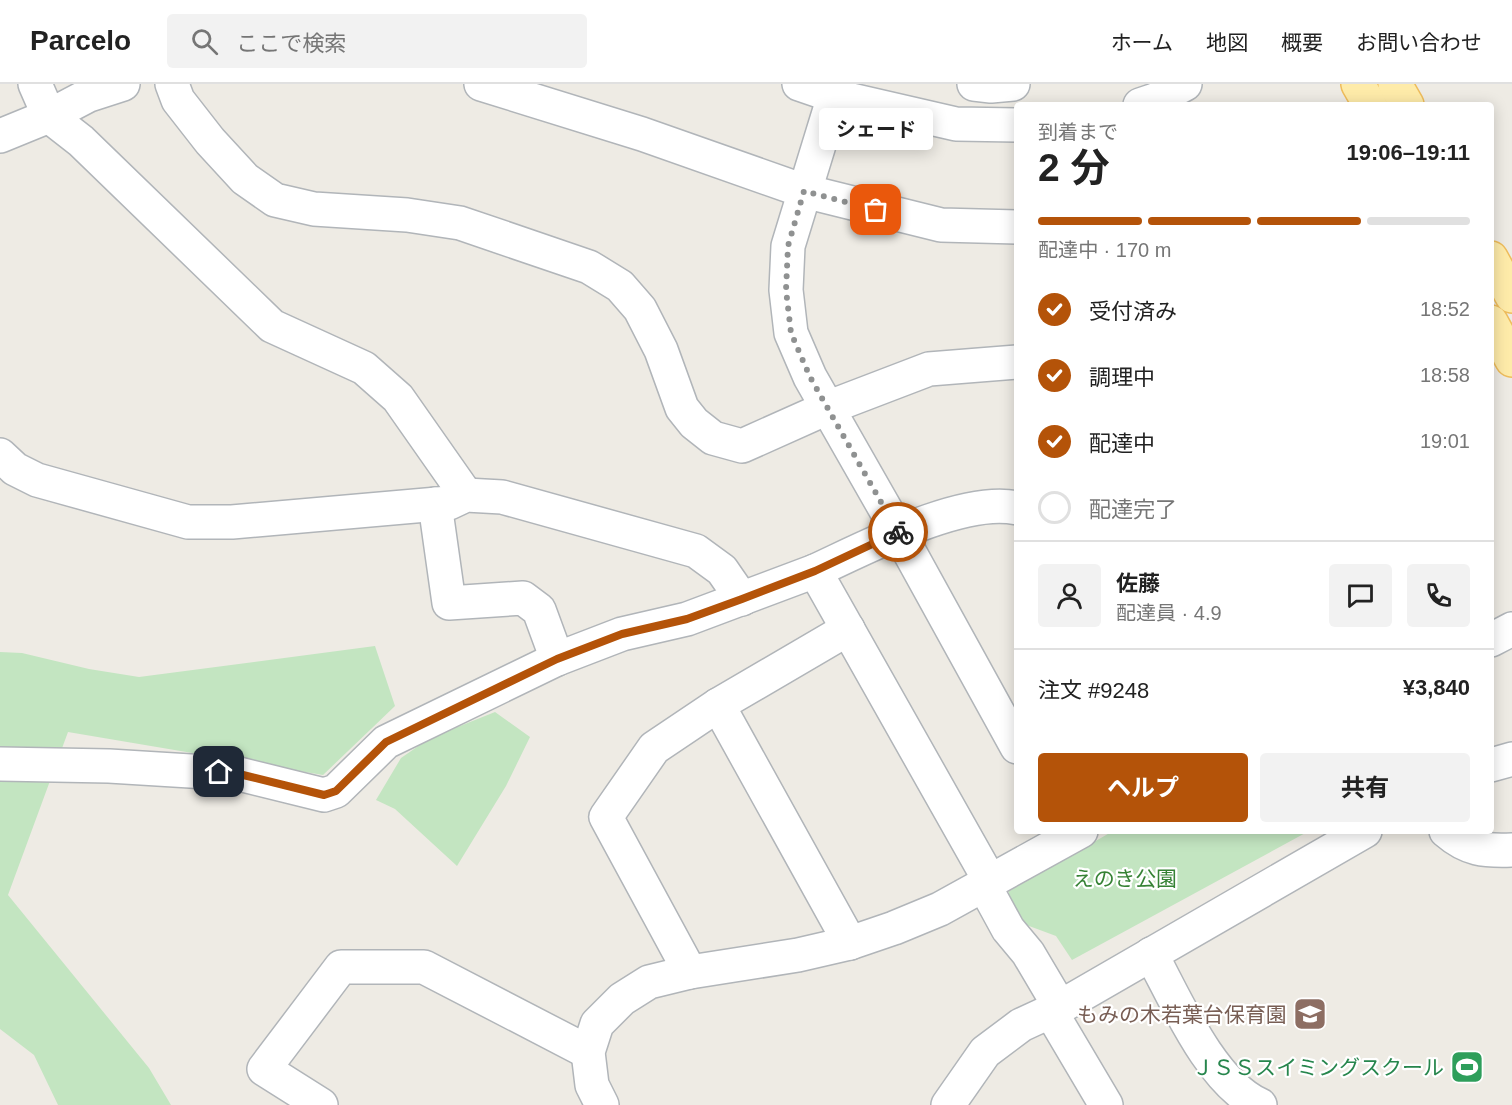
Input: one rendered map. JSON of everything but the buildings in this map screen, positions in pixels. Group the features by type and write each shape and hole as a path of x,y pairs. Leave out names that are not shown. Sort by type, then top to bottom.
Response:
{"main road":[{"path":"1358,84 1368,102"},
{"path":"1395,84 1405,102"},
{"path":"1494,263 1512,296"},
{"path":"1494,327 1512,360"}],"street":[{"path":"35,84 49,116 81,141 272,326 364,368 398,398 450,499 449,603 523,598 539,610 557,659"},
{"path":"0,136 49,116 89,95 123,84"},
{"path":"172,84 178,100 210,141 245,178 275,200 315,209 407,215 460,223 589,267 620,286 640,309 661,350 682,408 694,423 713,438 742,446 827,408 929,369 1014,362"},
{"path":"482,84 642,134 804,191 941,225 1014,227"},
{"path":"799,84 834,96 956,124 1014,125"},
{"path":"974,84 991,86 1013,84"},
{"path":"1152,102 1185,84"},
{"path":"834,96 788,246 786,290 791,333 810,377 899,532 1014,742"},
{"path":"0,454 15,469 37,480 188,522 232,522 450,499 502,497 696,551 722,570 742,599"},
{"path":"0,764 109,766 239,774 324,795 336,791 386,742 557,659 622,634 687,619 742,599 815,571 899,532 970,509 1014,507"},
{"path":"815,571 987,883 1008,929 1028,953 1106,1105"},
{"path":"690,972 606,817 654,748 718,705 848,629"},
{"path":"1494,638 1512,629"},
{"path":"718,705 850,943"},
{"path":"1494,764 1512,759"},
{"path":"602,1105 592,1085 588,1052 597,1024 622,999 649,982 690,972 798,955 850,943 940,909 1069,834"},
{"path":"948,1105 985,1052 1021,1025 1056,1010 1360,834"},
{"path":"1449,834 1459,843 1485,851 1512,850"},
{"path":"1151,954 1209,1060 1250,1101 1260,1105"},
{"path":"321,1105 264,1069 341,968 424,967 588,1052"}],"green space":[{"path":"375,646 395,706 323,775 68,732 8,895 149,1068 171,1105 58,1105 34,1055 0,1029 0,652 22,653 89,669 139,677"},
{"path":"495,712 530,737 506,786 457,866 395,809 376,800 401,758 430,738"},
{"name":"えのき公園","path":"1108,834 1303,834 1072,960 1056,936 1021,923 1008,902 1009,891"}],"way so far":[{"path":"876,210 804,191 788,246 786,290 791,333 810,377 898,532"}],"place":[{"name":"シェード","path":"876,210"},
{"name":"もみの木若葉台保育園","path":"1310,1014"},
{"name":"ＪＳＳスイミングスクール","path":"1467,1067"}],"route":[{"path":"219,772 239,774 324,795 336,791 386,742 557,659 622,634 687,619 742,599 815,571 898,532"}]}
